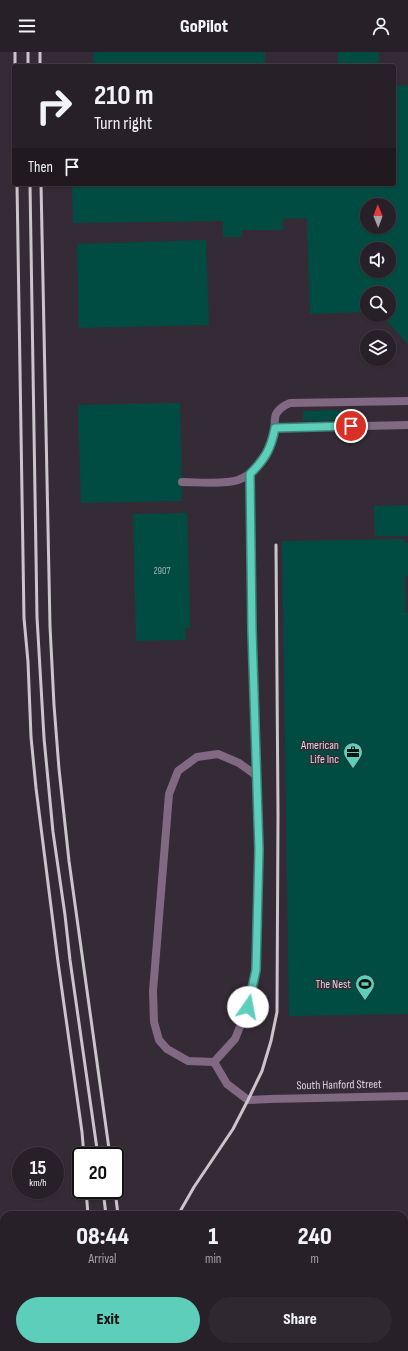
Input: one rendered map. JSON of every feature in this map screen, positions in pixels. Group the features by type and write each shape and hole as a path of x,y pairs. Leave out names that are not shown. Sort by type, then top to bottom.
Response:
{"street":[{"path":"182,482 237,480 250,474 261,463 272,443 276,415 284,406 290,403 408,401"},
{"path":"275,428 408,425"},
{"path":"250,474 252,631 257,776 259,850 256,970 248,1007 235,1039 214,1062 188,1061 168,1049 159,1040 154,1022 153,992 169,794 178,771 197,757 218,754 239,763 257,776"},
{"name":"South Hanford Street","path":"214,1062 228,1084 248,1100 408,1096"}],"building":[{"path":"95,52 265,52 265,64 93,64 93,54 95,54"},
{"path":"338,52 379,52 379,64 338,64"},
{"path":"408,85 408,345 388,322 396,322 396,286 360,286 360,312 310,314 307,218 283,219 283,230 242,230 242,237 223,237 223,221 73,223 72,186 396,186 396,86"},
{"path":"206,240 209,325 79,328 77,244"},
{"path":"180,403 182,501 81,503 78,405"},
{"path":"347,410 347,420 303,421 303,411"},
{"path":"408,505 408,536 375,536 374,506"},
{"path":"187,513 190,628 185,628 186,640 136,641 133,514"},
{"path":"404,539 405,543 408,543 408,576 405,576 406,613 408,613 408,1014 289,1016 282,541"}],"railway":[{"path":"15,52 15,64"},
{"path":"28,52 28,64"},
{"path":"40,52 40,64"},
{"path":"17,186 24,618 28,662 31,737 58,962 83,1147"},
{"path":"30,186 37,617 44,738 53,832 97,1147"},
{"path":"41,186 50,626 54,705 69,861 109,1147"},
{"path":"180,1211 194,1187 233,1129 248,1100 262,1071 271,1041 277,1012 278,814 276,545"},
{"path":"87,1199 88,1211"},
{"path":"104,1199 106,1211"},
{"path":"116,1199 118,1211"}],"place":[{"name":"American Life Inc","path":"353,769"},
{"name":"The Nest","path":"365,1001"}],"route":[{"path":"248,1007 256,970 259,850 252,631 250,474 261,463 272,443 275,428 351,426"}]}
